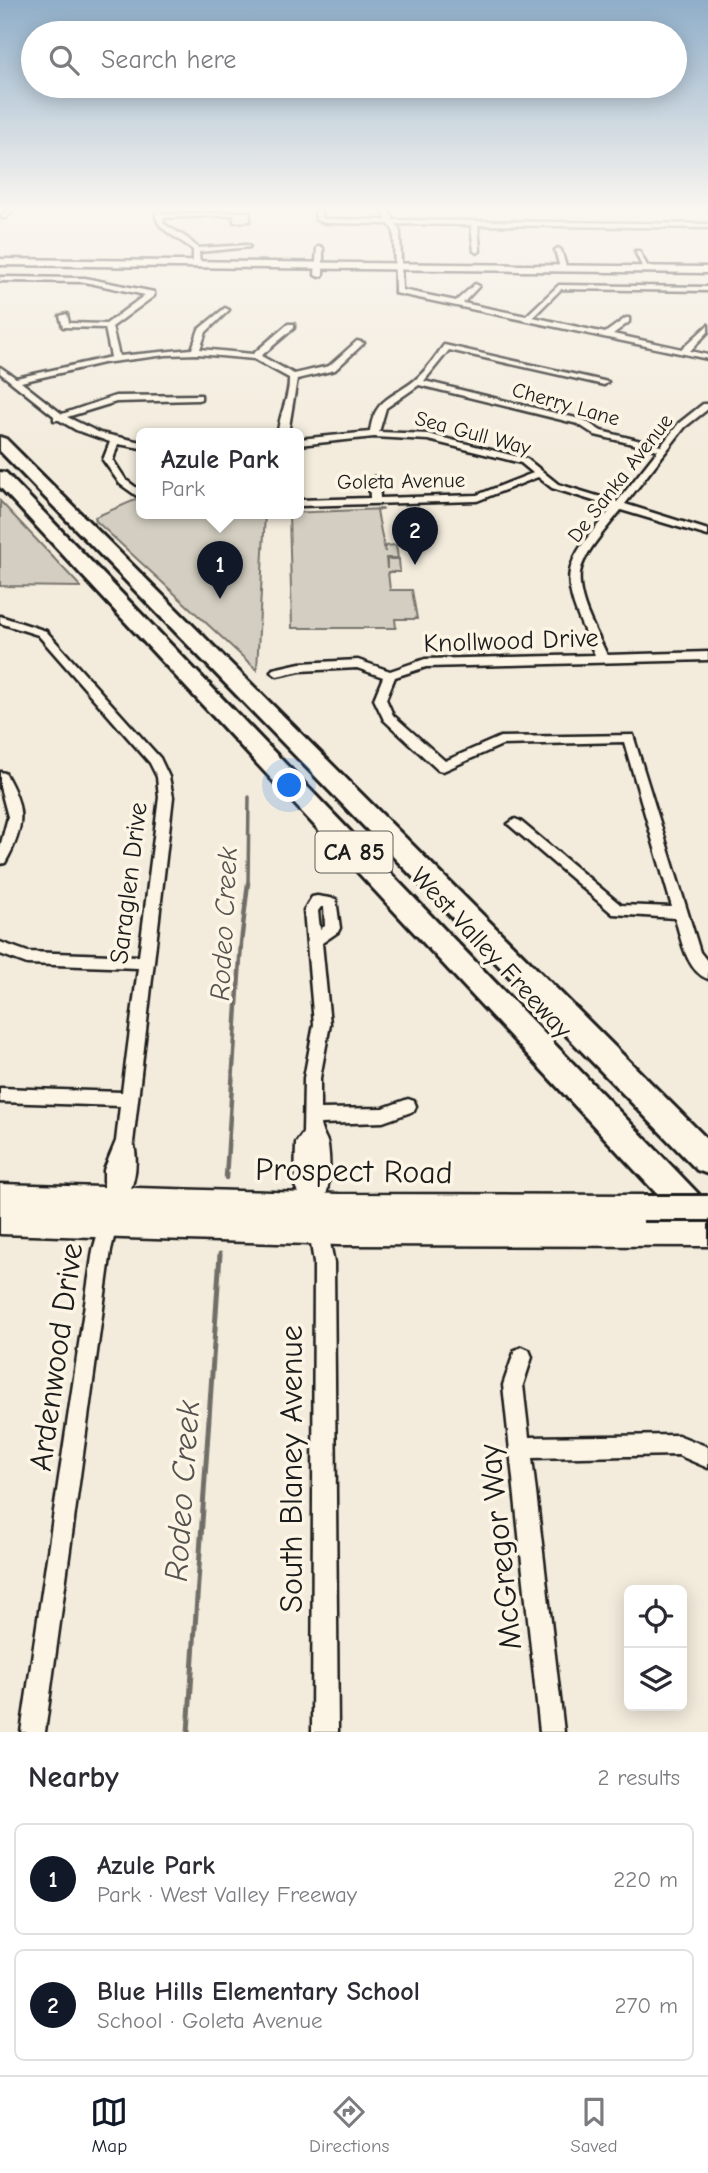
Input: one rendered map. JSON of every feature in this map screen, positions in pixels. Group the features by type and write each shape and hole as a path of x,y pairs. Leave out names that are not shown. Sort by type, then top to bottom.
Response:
{"highway":[{"name":"West Valley Freeway","path":"0,442 708,1160"},
{"name":"West Valley Freeway","path":"0,477 708,1226"}],"main road":[{"name":"Prospect Road","path":"0,1196 111,1213"},
{"name":"Prospect Road","path":"317,1219 708,1208"},
{"name":"Prospect Road","path":"0,1221 111,1213 708,1233"}],"street":[{"path":"64,316 66,325 108,326 152,293 146,292"},
{"path":"402,292 708,358"},
{"path":"458,304 469,292"},
{"path":"527,318 554,292"},
{"path":"195,353 202,331 225,310"},
{"path":"607,335 626,320"},
{"path":"108,326 115,357"},
{"path":"255,357 291,326"},
{"path":"684,352 708,327"},
{"path":"293,377 331,368 360,343"},
{"path":"374,434 375,415 391,396 418,382 447,347 604,382"},
{"path":"15,381 115,357 195,353 255,357 273,363 293,377 295,392 281,419 282,428"},
{"path":"0,369 57,418 80,429 136,443"},
{"name":"Cherry Lane","path":"418,382 581,422 598,433 664,449"},
{"path":"57,418 115,399 198,397"},
{"name":"De Sanka Avenue","path":"603,660 579,602 575,572 587,547 682,425 706,406"},
{"name":"Sea Gull Way","path":"304,441 374,434 405,433 428,437 524,461 555,486 708,533"},
{"path":"115,440 108,460 113,470 136,491"},
{"name":"Goleta Avenue","path":"304,503 477,498 491,496 508,483 540,474"},
{"path":"374,480 375,501"},
{"name":"Saraglen Drive","path":"0,619 43,633 155,761 163,777 166,797 124,1143 129,1153 125,1185 111,1213"},
{"name":"Knollwood Drive","path":"277,672 300,667 358,664 390,675 425,663 708,656"},
{"path":"390,675 380,699 388,717 443,767 500,741 629,738 694,954 708,973"},
{"path":"0,775 15,814 11,834 0,859"},
{"path":"515,824 618,910 681,913"},
{"path":"316,939 322,1024 312,1078 312,1136 305,1143 304,1186 317,1219"},
{"path":"0,948 27,958 49,961 146,962"},
{"path":"0,1095 129,1099"},
{"path":"311,1117 383,1115 408,1106"},
{"name":"Ardenwood Drive","path":"33,1732 101,1252 111,1213"},
{"name":"South Blaney Avenue","path":"317,1219 324,1263 325,1732"},
{"name":"McGregor Way","path":"522,1357 513,1384 552,1732"},
{"path":"520,1448 678,1445 707,1457"}],"shaded area":[{"path":"135,500 136,519 265,519 257,670 96,521 95,517"},
{"path":"0,501 81,587 0,586"},
{"path":"384,509 377,511 385,552 385,546 396,545 398,558 386,558 387,569 387,559 399,559 400,572 388,572 390,590 412,590 417,619 395,619 396,628 292,628 289,519 304,519 304,512"}],"waterway":[{"name":"Rodeo Creek","path":"248,884 249,797"},
{"name":"Rodeo Creek","path":"226,1178 241,943 248,883"},
{"name":"Rodeo Creek","path":"188,1732 220,1254"}],"place":[{"name":"Blue Hills Elementary School","path":"415,565"},
{"name":"Azule Park","path":"220,599"}]}
